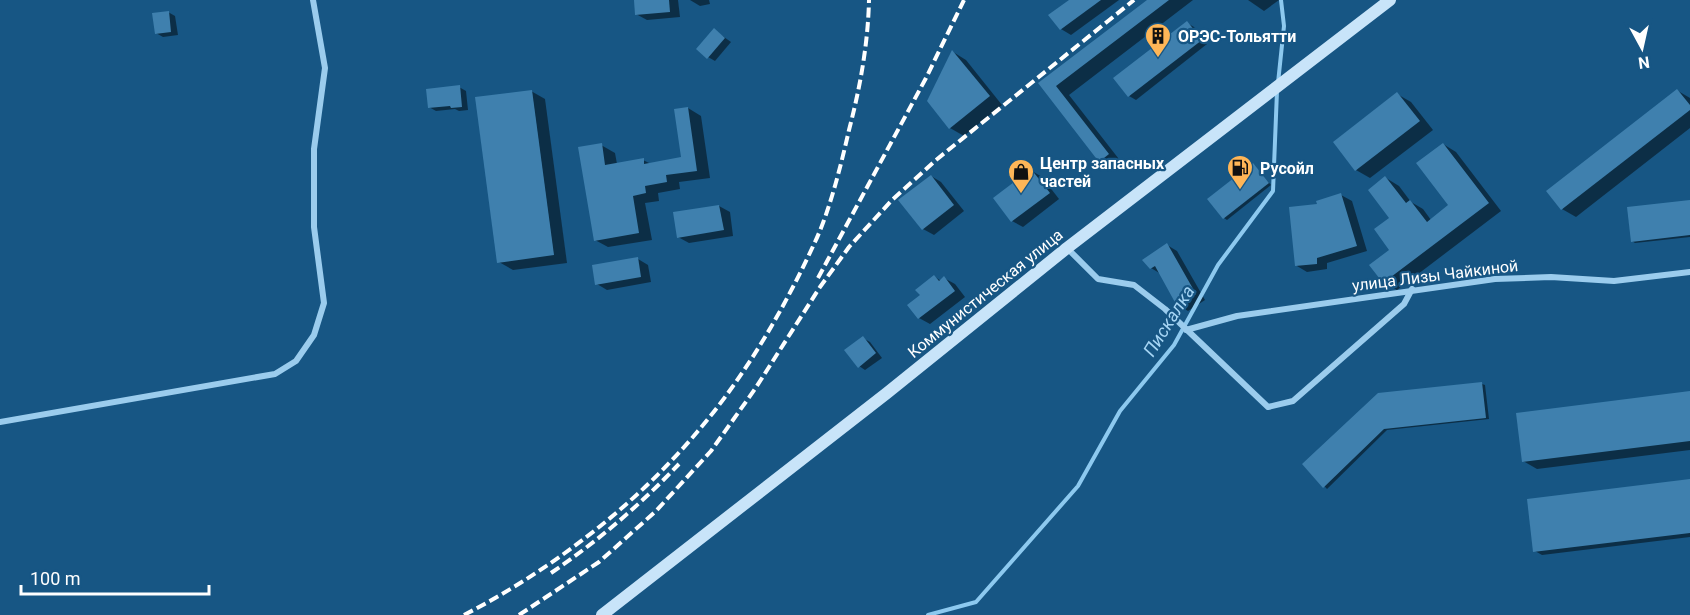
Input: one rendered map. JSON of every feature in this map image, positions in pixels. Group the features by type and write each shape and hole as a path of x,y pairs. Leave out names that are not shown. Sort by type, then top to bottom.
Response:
{"main road":[{"name":"Коммунистическая улица","path":"602,615 887,393 1067,248 1390,0"}],"street":[{"path":"0,422 275,374 296,361 314,335 324,303 314,227 314,149 325,68 313,0"},
{"path":"1067,248 1098,279 1134,285 1165,309 1268,406 1293,401 1404,304 1412,289"},
{"name":"улица Лизы Чайкиной","path":"1186,330 1237,316 1412,289 1495,279 1551,278 1614,281 1690,272"}],"building":[{"path":"634,0 669,0 670,12 635,15"},
{"path":"1069,0 1101,0 1060,30 1048,15"},
{"path":"1147,0 1169,0 1056,86 1109,154 1099,162 1038,83"},
{"path":"169,11 171,32 155,34 152,13"},
{"name":"ОРЭС-Тольятти","path":"1187,21 1202,40 1128,97 1113,78"},
{"path":"714,28 725,38 707,59 696,49"},
{"path":"952,50 990,96 949,129 927,101"},
{"path":"460,85 462,107 428,108 426,89"},
{"path":"1677,89 1690,105 1690,110 1561,210 1546,191"},
{"path":"532,90 554,255 497,263 475,97"},
{"path":"1397,92 1420,121 1355,171 1333,142"},
{"path":"688,107 697,171 666,175 667,182 645,186 646,193 633,196 639,233 594,241 578,147 602,143 605,165 644,158 644,164 681,157 674,109"},
{"path":"1443,143 1489,203 1383,283 1369,265 1389,250 1374,229 1389,218 1368,190 1385,176 1406,203 1410,200 1427,222 1448,205 1416,163"},
{"path":"1253,163 1269,183 1223,219 1207,199"},
{"name":"Центр запасных частей","path":"1031,169 1050,193 1011,222 993,198"},
{"path":"931,175 954,205 922,230 898,200"},
{"path":"1341,193 1357,246 1317,258 1317,264 1295,266 1289,207 1317,204 1316,201"},
{"path":"1690,200 1690,235 1631,242 1627,207"},
{"path":"719,205 724,230 677,238 673,212"},
{"path":"1167,243 1196,294 1177,306 1155,266 1150,269 1142,260"},
{"path":"638,257 641,277 595,285 592,265"},
{"path":"934,275 939,281 944,276 955,291 918,319 907,305 920,295 915,290"},
{"path":"863,336 876,353 858,368 844,350"},
{"path":"1482,382 1486,418 1384,429 1323,488 1302,464 1378,393"},
{"path":"1690,391 1690,441 1522,462 1516,413"},
{"path":"1690,479 1690,533 1533,552 1527,499"}],"waterway":[{"name":"Пискалка","path":"1278,83 1284,26 1281,0"},
{"name":"Пискалка","path":"928,615 976,602 1078,486 1120,411 1174,345 1218,265 1273,191 1277,91"}],"railway":[{"path":"464,615 560,557 619,510 647,485 698,431 716,410 748,364 803,267 830,202 860,82 869,0"},
{"path":"818,278 926,78 964,0"},
{"path":"519,615 599,562 656,511 711,451 755,389 820,287 849,247 892,200 936,160 1134,0"},
{"path":"551,573 618,522 679,464"}],"place":[{"name":"ОРЭС-Тольятти","path":"1158,59"},
{"name":"Русойл","path":"1240,191"},
{"name":"Центр запасных частей","path":"1021,195"}]}
